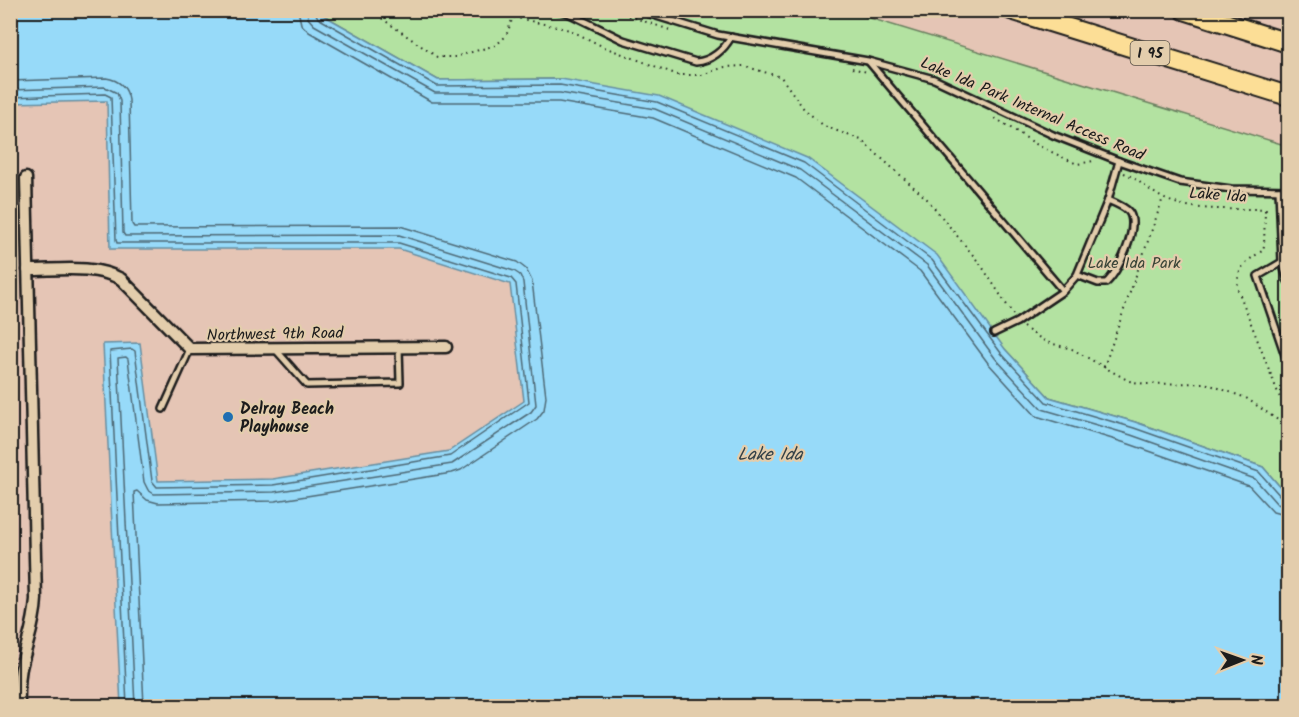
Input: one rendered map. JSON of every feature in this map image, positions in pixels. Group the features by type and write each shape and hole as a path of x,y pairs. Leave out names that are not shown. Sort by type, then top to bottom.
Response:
{"highway":[{"name":"I 95","path":"1011,10 1288,96"},
{"path":"1184,10 1288,43"}],"street":[{"path":"19,706 21,666 32,633 36,599 26,178"},
{"name":"Northwest 9th Road","path":"28,270 96,269 113,274 121,279 190,349 446,346"}],"lane":[{"path":"556,10 568,13 623,40 696,62 704,62 718,53 731,38"},
{"name":"Lake Ida Park Internal Access Road","path":"637,10 676,24 731,38 868,61 934,79 1053,135 1119,161 1190,184 1232,189 1288,190"},
{"path":"868,61 1063,291"},
{"path":"994,333 1017,322 1063,291 1077,275 1108,200 1119,161"},
{"path":"1279,190 1281,262 1288,281"},
{"path":"1077,275 1098,283 1106,283 1114,276 1131,235 1133,221 1129,211 1108,200"},
{"path":"1281,262 1258,276 1288,364"},
{"path":"275,348 307,386 399,383 399,347"},
{"path":"163,409 190,349"}],"path":[{"path":"366,10 374,13 437,57 455,57 496,45 506,36 513,17"},
{"path":"504,10 513,17 570,30 604,47 678,75 701,75 725,67 744,66 781,77 804,109 824,126 861,140 927,199 981,265 1017,322 1046,342 1072,349 1129,381 1205,383 1246,398 1288,427"},
{"path":"610,10 676,32"},
{"path":"852,68 867,72 877,71"},
{"path":"991,115 1039,146 1077,164 1096,161"},
{"name":"Lake Ida","path":"1117,170 1136,178 1149,191 1170,201 1204,208 1280,209"},
{"path":"1104,367 1163,198"},
{"path":"1265,208 1264,246 1262,251 1242,266 1238,273 1238,290 1280,398 1288,405"}],"green space":[{"name":"Lake Ida Park","path":"316,11 847,11 1288,146 1288,496 1263,467 1135,422 1049,397 1005,349 561,79 438,80"}],"water":[{"name":"Lake Ida","path":"10,11 316,11 438,80 561,79 659,96 807,158 937,255 1005,349 1049,397 1135,422 1263,467 1288,496 1288,706 121,706 103,344 140,343 158,481 273,479 449,451 524,401 510,284 399,249 110,249 107,101 11,103"}],"place":[{"name":"Delray Beach Playhouse","path":"228,417"}]}
